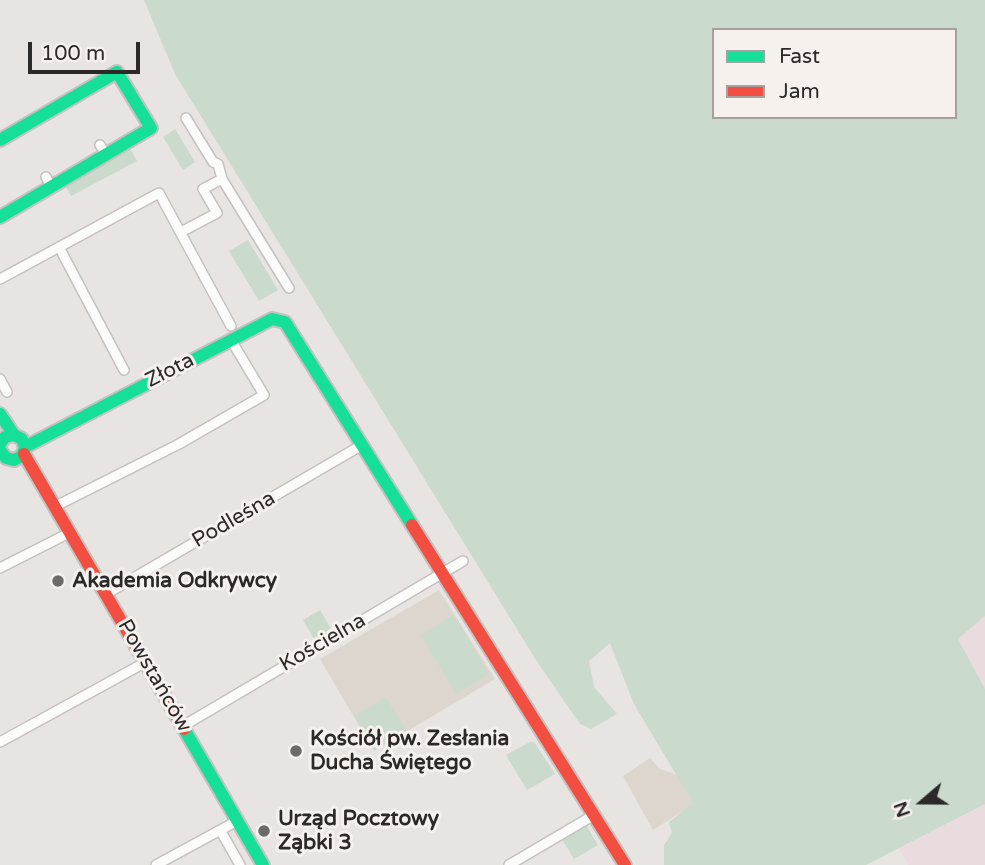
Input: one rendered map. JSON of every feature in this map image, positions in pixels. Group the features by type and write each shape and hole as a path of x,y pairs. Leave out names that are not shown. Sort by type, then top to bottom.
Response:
{"street":[{"path":"0,141 21,135 75,103 117,72 151,128 103,150 48,182 0,217"},
{"path":"186,118 213,162 218,164 222,179 289,288"},
{"path":"181,232 217,213 204,189 222,179"},
{"path":"0,279 159,193 231,326"},
{"path":"59,247 124,370"},
{"name":"Złota","path":"9,447 62,426 231,340 279,319 286,324 362,445"},
{"path":"54,507 179,444 264,395 231,340"},
{"path":"0,379 7,392"},
{"name":"Powstańców","path":"0,414 9,447 54,507 263,865"},
{"path":"362,445 622,864"},
{"name":"Podleśna","path":"106,594 362,445"},
{"path":"0,568 69,533"},
{"name":"Kościelna","path":"183,726 463,561"},
{"path":"0,742 146,662"},
{"path":"509,865 594,815"},
{"path":"156,865 237,821"},
{"path":"223,835 240,865"}],"shaded area":[{"path":"439,590 495,679 374,751 320,659"},
{"path":"985,616 985,689 958,639"},
{"path":"650,758 660,769 677,775 694,804 653,830 623,776"},
{"path":"985,804 985,865 909,865 898,849"}],"green space":[{"path":"144,0 985,0 985,616 958,639 985,689 985,804 866,865 664,865 664,845 672,833 669,822 693,803 634,704 610,643 589,661 594,687 617,714 591,729 580,724 536,660 175,74"},
{"path":"175,129 195,162 183,170 163,137"},
{"path":"129,146 137,161 71,196 64,184"},
{"path":"248,240 278,290 259,301 229,251"},
{"path":"320,610 333,632 316,642 303,620"},
{"path":"454,615 489,674 456,694 421,635"},
{"path":"385,697 407,731 374,750 354,716"},
{"path":"534,742 555,774 527,790 506,755"},
{"path":"586,825 598,845 574,859 562,839"}],"traffic: fast":[{"path":"0,140 117,72 151,128 0,217"},
{"path":"25,447 272,319 285,322 412,525"},
{"path":"0,414 14,435"},
{"path":"0,444 5,437 14,435 22,439 25,447 22,456 14,460 6,458 0,450"},
{"path":"184,729 263,865"}],"traffic: jam":[{"path":"24,454 184,729"},
{"path":"412,525 625,865"}],"place":[{"name":"Akademia Odkrywcy","path":"58,581"},
{"name":"Kościół pw. Zesłania Ducha Świętego","path":"296,751"},
{"name":"Urząd Pocztowy Ząbki 3","path":"264,831"}]}
